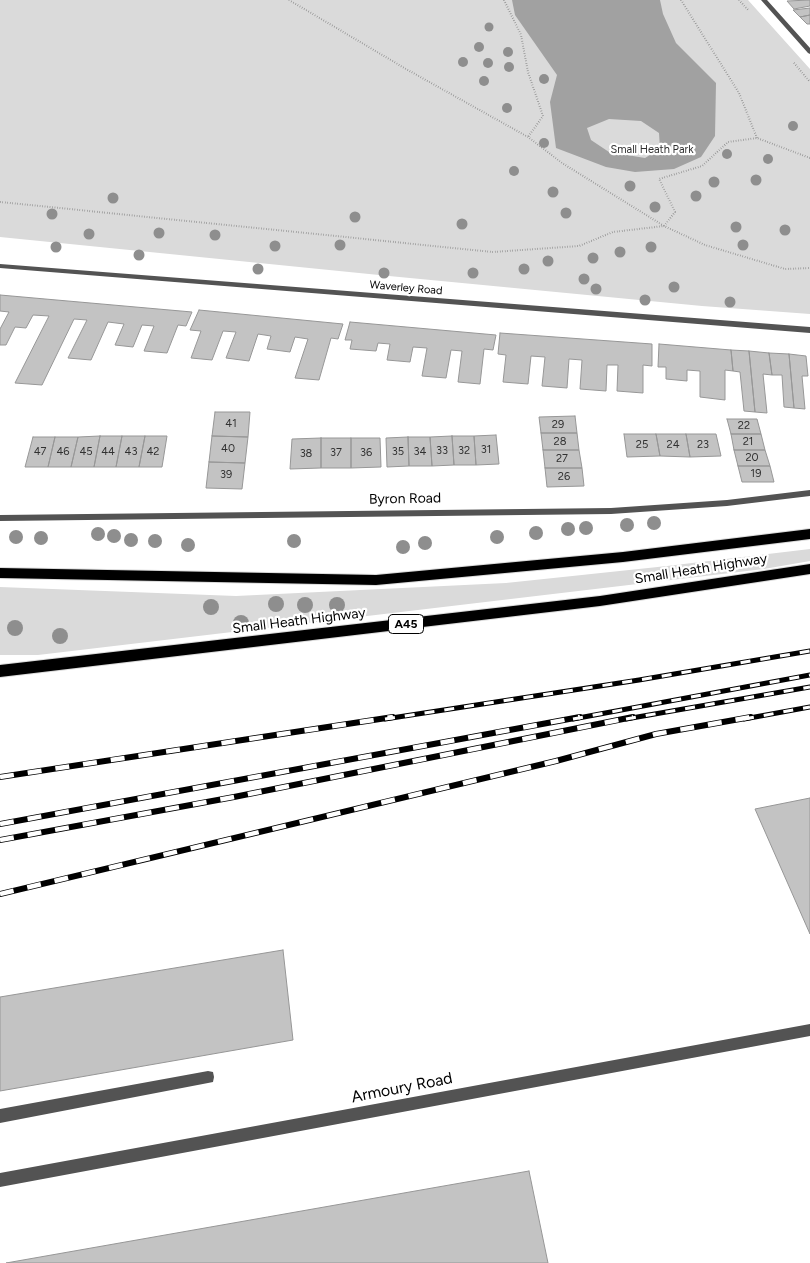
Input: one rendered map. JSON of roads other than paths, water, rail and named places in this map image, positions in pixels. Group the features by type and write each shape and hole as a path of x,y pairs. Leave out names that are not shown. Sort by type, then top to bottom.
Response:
{"highway":[{"name":"Small Heath Highway","path":"0,573 376,580 614,558 810,534"},
{"name":"Small Heath Highway","path":"0,671 600,601 810,569"}],"street":[{"path":"764,0 810,52"},
{"name":"Waverley Road","path":"0,266 810,330"},
{"name":"Byron Road","path":"0,518 610,511 727,503 810,493"},
{"name":"Armoury Road","path":"0,1180 810,1030"},
{"path":"0,1116 208,1077"}],"railway":[{"path":"385,719 639,680 810,651"},
{"path":"573,719 810,675"},
{"path":"626,719 810,687"},
{"path":"744,719 810,707"},
{"path":"0,777 393,717"},
{"path":"0,824 580,717"},
{"path":"0,840 234,797 633,717"},
{"path":"0,894 556,761 656,734 751,717"}],"park label":[{"name":"Small Heath Park","path":"652,150"}]}
